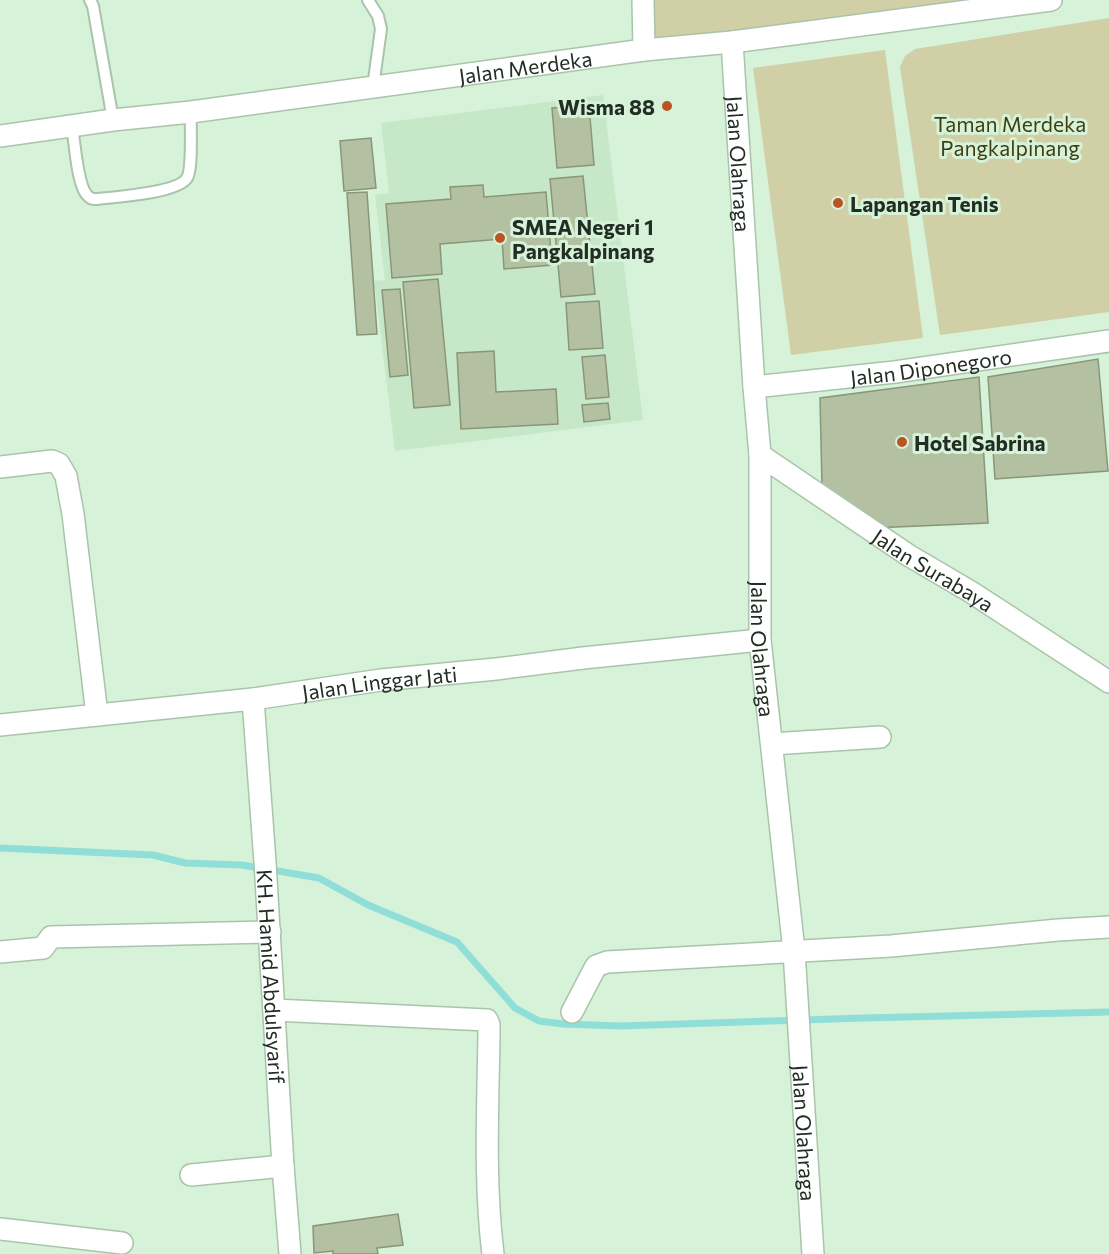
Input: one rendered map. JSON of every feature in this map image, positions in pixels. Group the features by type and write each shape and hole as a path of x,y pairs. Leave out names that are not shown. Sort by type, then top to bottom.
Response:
{"street":[{"path":"643,0 644,50"},
{"name":"Jalan Merdeka","path":"0,136 644,50 732,42 1044,0"},
{"name":"Jalan Olahraga","path":"732,42 760,455 760,640 794,951 813,1254"},
{"name":"Jalan Diponegoro","path":"754,387 895,372 1109,341"},
{"name":"Jalan Surabaya","path":"760,455 908,555 971,592 1109,682"},
{"path":"0,467 52,461 59,464 66,476 73,514 97,715"},
{"name":"Jalan Linggar Jati","path":"0,725 253,699 381,680 760,640"},
{"name":"KH. Hamid Abdulsyarif","path":"253,699 290,1254"},
{"path":"772,744 880,737"},
{"path":"572,1012 596,966 601,964 891,946 1109,927"},
{"path":"0,952 43,948 51,937 270,932"},
{"path":"274,1010 487,1020 489,1033 487,1146 493,1254"},
{"path":"190,1175 283,1166"},
{"path":"0,1229 122,1244"}],"lane":[{"path":"90,0 93,6 113,120"},
{"path":"368,0 378,16 381,29 373,87"},
{"path":"72,127 80,183 86,195 91,199 97,199 166,190 178,186 187,178 190,167 190,112"}],"shaded area":[{"name":"SMEA Negeri 1 Pangkalpinang","path":"603,95 643,420 395,451 374,281 385,280 375,195 389,193 381,123"}],"green space":[{"path":"651,0 999,0 652,41"},
{"name":"Taman Merdeka Pangkalpinang","path":"1109,18 1109,312 940,335 900,67 905,56 915,49"},
{"name":"Lapangan Tenis","path":"885,50 923,338 791,355 753,68"}],"building":[{"path":"589,105 594,165 557,168 552,108"},
{"path":"371,138 376,188 344,191 340,141"},
{"path":"583,176 595,294 561,297 550,179"},
{"path":"483,185 484,197 546,192 552,265 504,269 502,239 440,244 442,274 392,278 386,204 451,199 450,187"},
{"path":"367,192 377,334 357,335 347,193"},
{"path":"438,279 450,405 414,408 403,282"},
{"path":"400,289 408,375 390,377 382,290"},
{"path":"599,301 603,348 569,350 566,303"},
{"path":"494,351 496,392 556,389 558,424 461,429 457,353"},
{"path":"605,355 609,397 586,399 582,357"},
{"path":"1098,359 1108,471 995,479 988,377"},
{"name":"Hotel Sabrina","path":"979,377 988,523 873,528 822,485 820,398"},
{"path":"608,403 610,419 584,422 582,405"},
{"path":"398,1214 403,1245 377,1248 378,1254 333,1254 333,1251 314,1253 313,1226"}],"waterway":[{"path":"0,848 153,855 185,863 242,865 319,878 368,905 457,942 515,1008 539,1021 620,1026 1109,1012"}],"place":[{"name":"Wisma 88","path":"667,106"},
{"name":"Lapangan Tenis","path":"838,203"},
{"name":"SMEA Negeri 1 Pangkalpinang","path":"500,238"},
{"name":"Hotel Sabrina","path":"902,442"}]}
